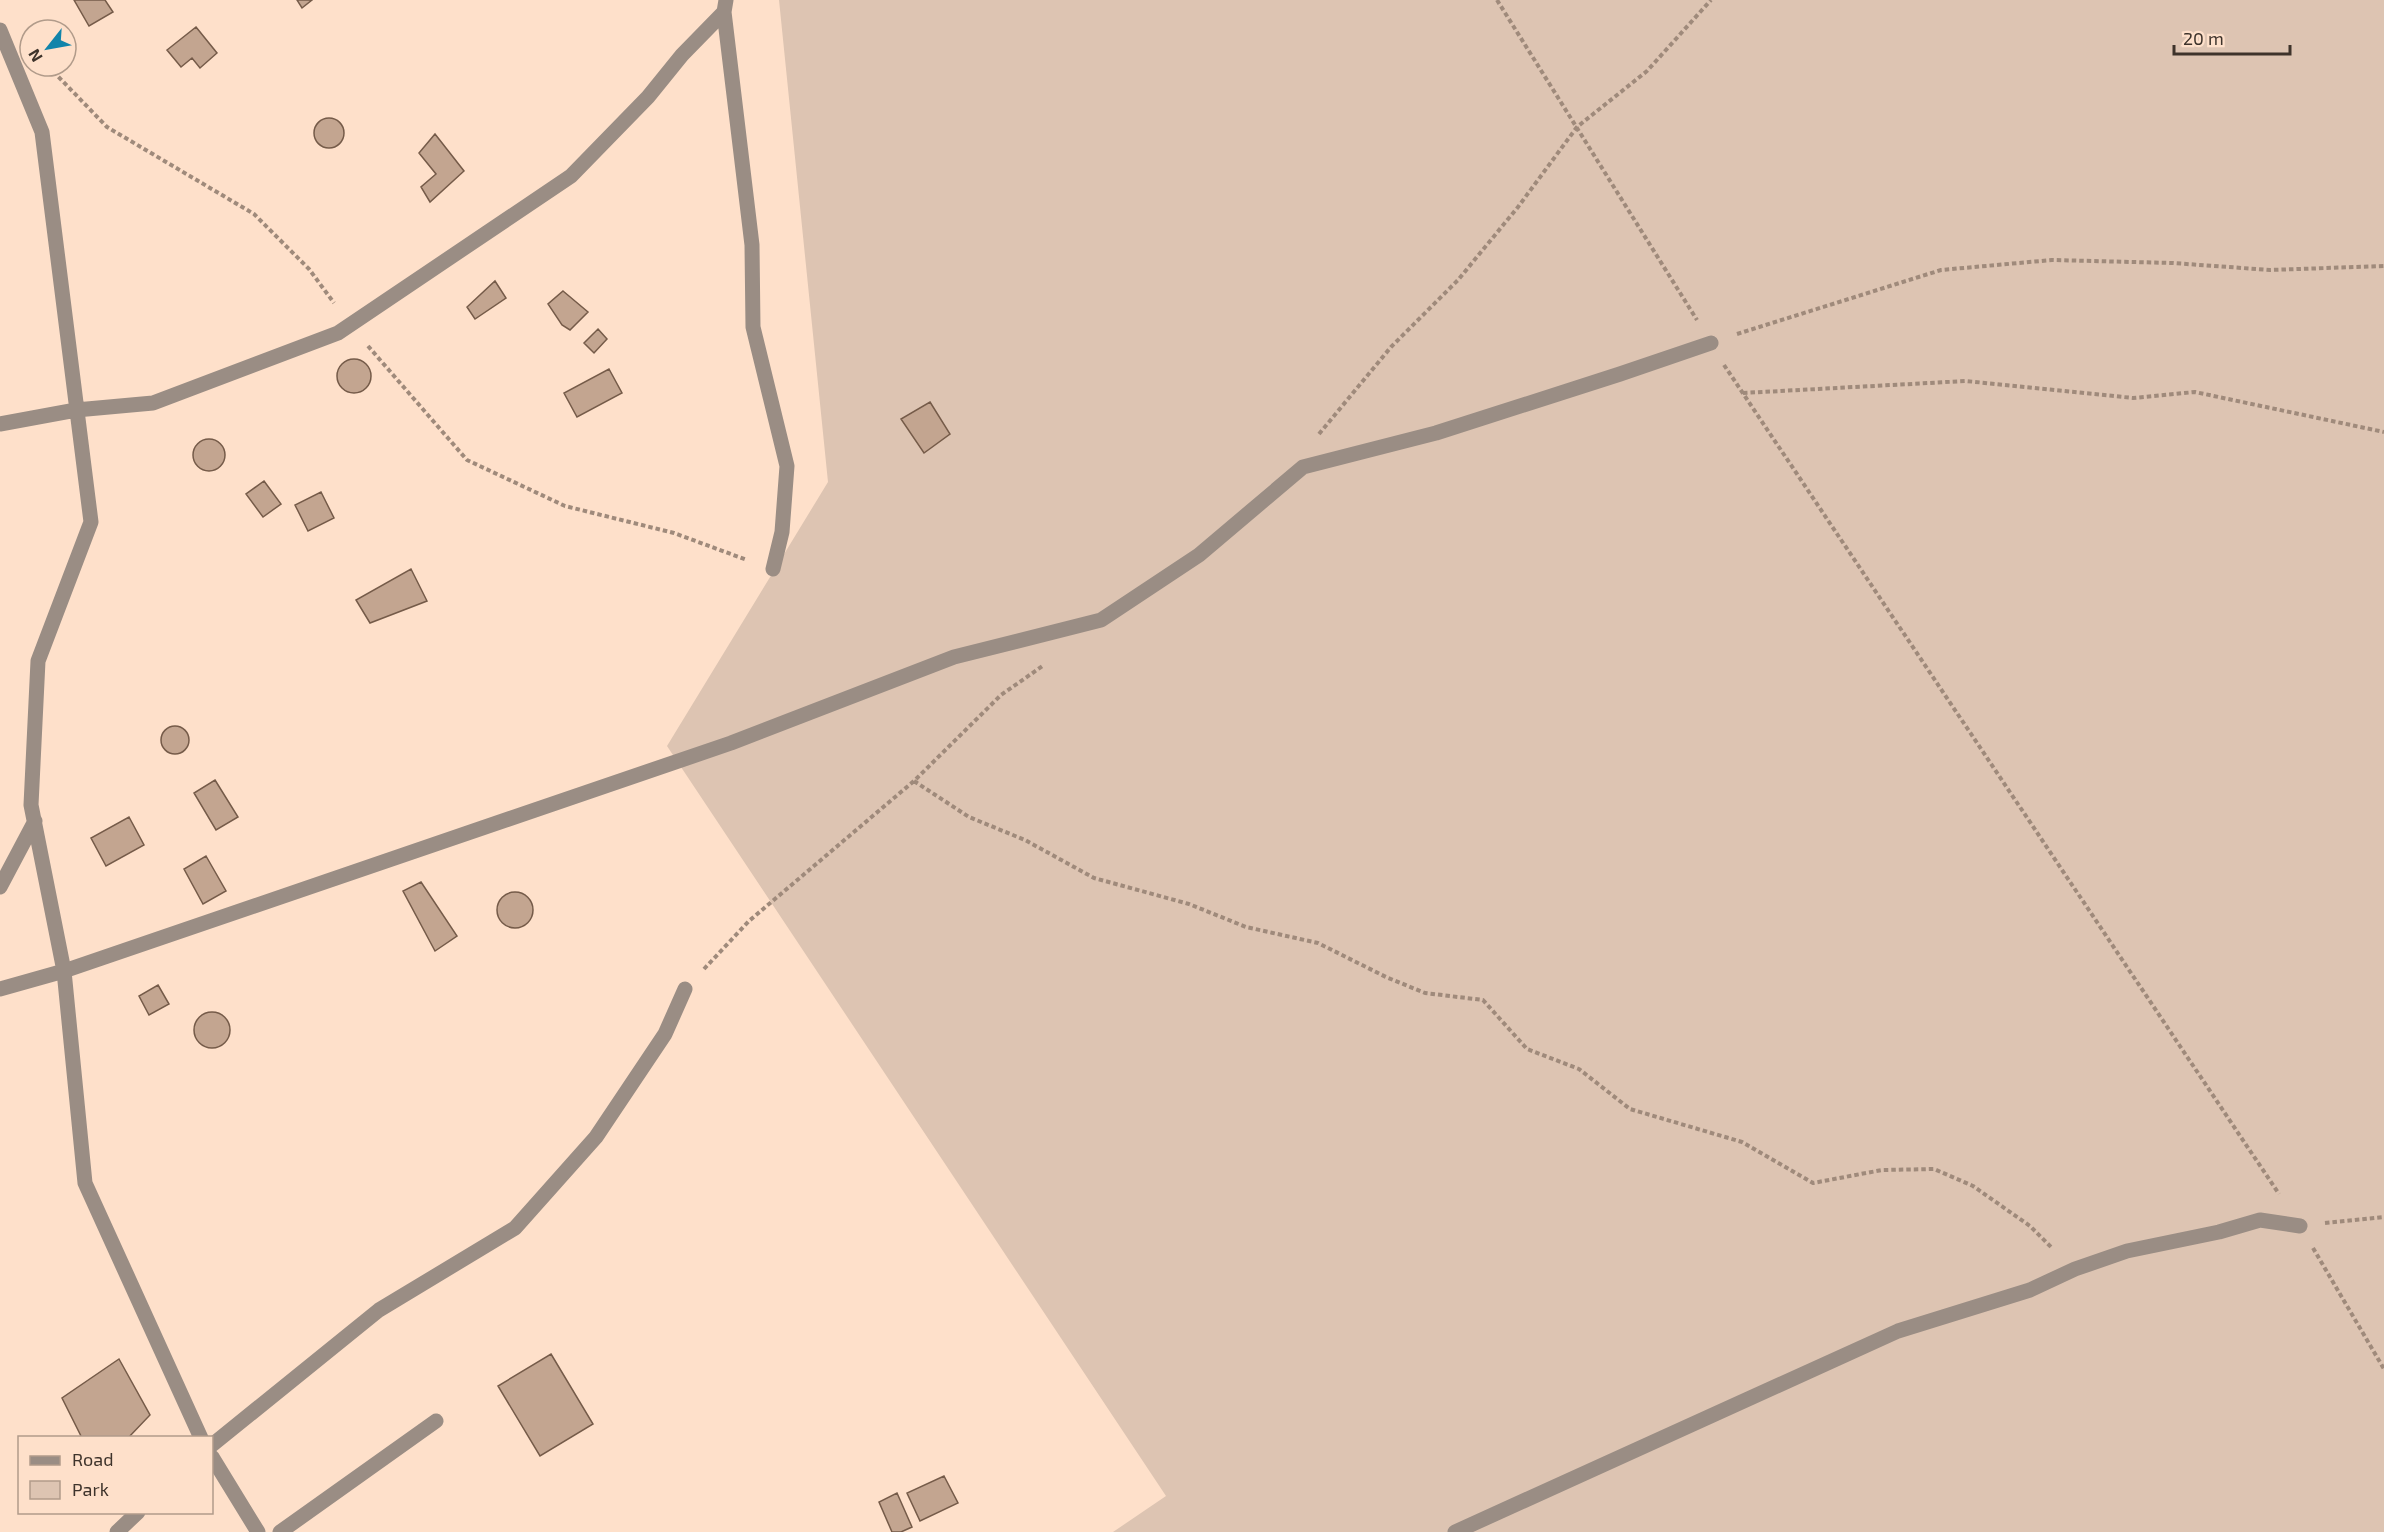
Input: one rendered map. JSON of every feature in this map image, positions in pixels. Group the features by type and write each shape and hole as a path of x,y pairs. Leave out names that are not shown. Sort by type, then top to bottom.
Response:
{"street":[{"path":"0,424 76,410 153,403 338,333 571,176 648,97 725,6"},
{"path":"725,6 752,245 753,327 787,466 782,532 773,569"},
{"path":"0,30 42,132 91,522 38,661 31,805 64,971 85,1183 201,1436"},
{"path":"0,989 64,971 731,743 954,657 1101,620 1198,555 1303,467 1436,433 1710,343"},
{"path":"0,887 35,821"},
{"path":"213,1444 379,1310 515,1228 596,1137 665,1034 685,989"},
{"path":"1455,1532 1898,1331 2031,1290 2075,1269 2127,1251 2219,1232 2260,1220 2300,1226"},
{"path":"280,1532 436,1421"},
{"path":"213,1459 258,1532"},
{"path":"117,1532 136,1514"}],"path":[{"path":"1497,0 1710,343 2300,1226 2384,1369"},
{"path":"1313,440 1391,347 1458,280 1518,207 1577,127 1647,71 1712,0"},
{"path":"60,78 107,127 254,214 309,269 350,325 467,459 565,506 674,533 773,569"},
{"path":"1710,343 1941,270 2052,260 2173,263 2270,270 2384,266"},
{"path":"1743,393 1966,381 2133,398 2195,392 2384,432"},
{"path":"685,989 748,921 914,780 1001,695 1053,658"},
{"path":"914,780 969,817 1024,840 1094,878 1189,904 1246,927 1318,943 1386,977 1425,993 1483,1000 1527,1049 1579,1070 1630,1109 1742,1142 1813,1183 1882,1170 1934,1168 1973,1185 2030,1226 2075,1269"},
{"path":"2300,1226 2384,1217"}],"green space":[{"path":"779,0 2384,0 2384,1532 1113,1532 1166,1496 667,746 828,482"}],"building":[{"path":"74,0 105,0 113,12 89,26"},
{"path":"297,0 312,0 302,8"},
{"path":"196,27 217,53 200,68 192,58 181,67 167,50"},
{"path":"329,118 335,119 343,127 343,139 335,147 329,148 323,147 315,139 314,133 315,127 323,119"},
{"path":"435,134 464,171 430,202 421,187 436,174 419,153"},
{"path":"495,281 506,298 475,319 467,307"},
{"path":"563,291 588,312 570,330 562,325 548,304"},
{"path":"598,329 607,339 594,353 584,343"},
{"path":"354,359 366,364 371,376 366,388 354,393 342,388 337,376 342,364"},
{"path":"609,369 622,393 577,417 564,393"},
{"path":"930,402 950,434 924,453 901,419"},
{"path":"209,439 220,444 225,455 220,466 209,471 198,466 193,455 198,444"},
{"path":"264,481 281,504 263,517 246,494"},
{"path":"321,492 334,518 308,531 295,505"},
{"path":"411,569 427,601 370,623 356,600"},
{"path":"175,726 185,730 189,740 185,750 175,754 165,750 161,740 165,730"},
{"path":"215,780 238,817 216,830 194,793"},
{"path":"129,817 144,845 106,866 91,838"},
{"path":"206,856 226,891 203,904 184,869"},
{"path":"421,882 457,936 435,951 403,891"},
{"path":"515,892 528,897 533,910 528,923 515,928 502,923 497,910 502,897"},
{"path":"158,985 169,1004 149,1015 139,996"},
{"path":"212,1012 225,1017 230,1030 225,1043 212,1048 199,1043 194,1030 199,1017"},
{"path":"551,1354 593,1424 540,1456 498,1386"},
{"path":"119,1359 150,1415 130,1436 81,1436 62,1398"},
{"path":"944,1476 958,1503 920,1521 907,1493"},
{"path":"897,1493 912,1527 901,1532 892,1532 879,1502"}]}
